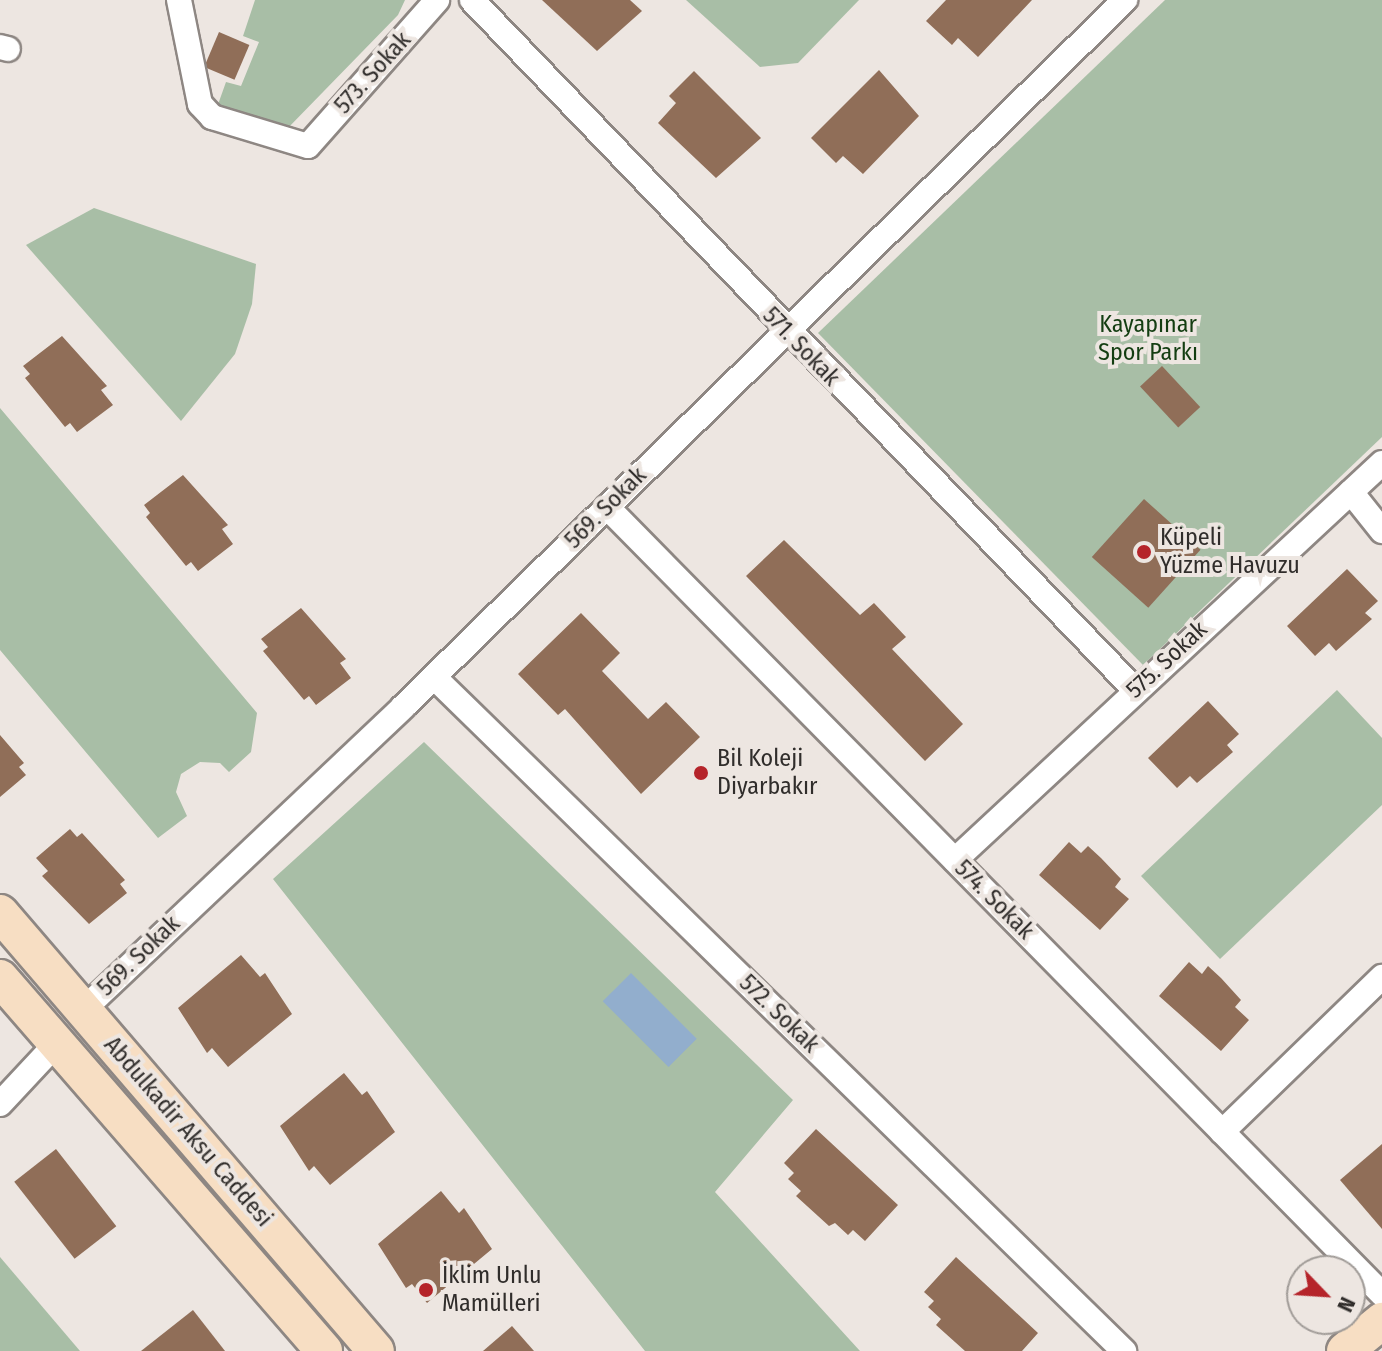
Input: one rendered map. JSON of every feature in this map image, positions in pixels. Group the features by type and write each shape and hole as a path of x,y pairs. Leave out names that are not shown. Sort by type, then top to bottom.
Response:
{"main road":[{"name":"Abdulkadir Aksu Caddesi","path":"0,913 376,1351"},
{"name":"Abdulkadir Aksu Caddesi","path":"0,978 55,1045 324,1351"},
{"path":"1345,1351 1382,1321"}],"street":[{"name":"573. Sokak","path":"179,0 200,104 212,117 308,146 437,0"},
{"name":"571. Sokak","path":"472,0 786,331 1135,690"},
{"name":"569. Sokak","path":"83,1010 434,677 1125,0"},
{"name":"575. Sokak","path":"955,860 1382,463"},
{"path":"1351,492 1382,531"},
{"name":"574. Sokak","path":"607,507 1382,1294"},
{"name":"572. Sokak","path":"434,677 1124,1351"},
{"path":"1222,1132 1382,977"},
{"path":"0,1104 55,1045"}],"green space":[{"path":"255,0 405,0 398,15 286,130 216,110 226,82 241,86 259,42 243,36"},
{"path":"686,0 859,0 798,63 760,67"},
{"name":"Kayapınar Spor Parkı","path":"1165,0 1382,0 1382,437 1143,665 818,333"},
{"path":"94,208 256,264 252,304 235,354 181,421 26,245"},
{"path":"0,408 257,713 251,752 229,772 220,763 200,762 181,774 176,792 187,816 158,838 0,650"},
{"path":"1337,690 1382,738 1382,805 1220,959 1141,876"},
{"path":"424,742 793,1100 715,1192 860,1351 645,1351 273,879"},
{"path":"0,1257 80,1351 0,1351"}],"water":[{"path":"631,973 697,1039 668,1067 603,1001"}],"building":[{"path":"542,0 630,0 642,11 597,51"},
{"path":"946,0 1032,0 978,57 958,38 952,45 926,21"},
{"path":"219,32 249,45 235,80 204,67"},
{"path":"879,70 919,116 863,174 843,156 836,163 811,138"},
{"path":"694,71 761,138 716,178 658,123 676,103 669,96"},
{"path":"62,336 107,386 101,390 113,405 77,432 70,423 65,427 25,378 30,374 23,366"},
{"path":"1162,366 1200,407 1178,427 1140,386"},
{"path":"183,475 228,525 222,529 233,544 198,571 191,562 186,566 146,517 150,513 144,505"},
{"name":"Küpeli Yüzme Havuzu","path":"1144,499 1200,550 1148,608 1092,557"},
{"path":"784,540 860,615 874,603 906,637 892,649 963,724 925,761 746,576"},
{"path":"1347,569 1378,601 1365,613 1372,619 1336,651 1329,643 1315,656 1287,626"},
{"path":"301,608 346,659 340,663 351,678 316,705 309,696 304,700 263,651 268,647 261,639"},
{"path":"581,613 620,653 602,671 648,719 666,702 700,737 641,794 565,709 558,715 518,674"},
{"path":"1208,701 1239,734 1227,745 1233,752 1197,783 1190,776 1177,788 1148,758"},
{"path":"0,735 24,763 19,767 26,775 0,797"},
{"path":"70,829 77,837 82,833 125,880 120,884 127,893 89,924 42,876 48,871 36,858"},
{"path":"1069,842 1081,853 1088,846 1101,858 1121,879 1115,887 1129,899 1100,930 1039,875"},
{"path":"241,955 260,977 265,973 292,1014 228,1067 212,1048 207,1053 178,1008"},
{"path":"1189,962 1202,974 1208,966 1221,978 1241,1000 1235,1007 1249,1020 1221,1051 1159,996"},
{"path":"344,1073 362,1095 367,1091 395,1132 330,1185 314,1166 309,1171 280,1126"},
{"path":"816,1129 898,1205 865,1241 853,1230 848,1235 835,1223 829,1226 796,1196 801,1191 788,1179 794,1173 784,1163"},
{"path":"1382,1144 1382,1229 1340,1180"},
{"path":"56,1149 116,1226 75,1259 14,1182"},
{"path":"441,1191 459,1213 464,1208 492,1249 427,1303 412,1284 406,1288 378,1244"},
{"path":"956,1257 1038,1333 1022,1351 965,1351 936,1325 941,1319 928,1307 934,1301 924,1292"},
{"path":"193,1310 225,1351 141,1351"},
{"path":"512,1326 534,1351 483,1351"}],"place":[{"name":"Küpeli Yüzme Havuzu","path":"1144,552"},
{"name":"Bil Koleji Diyarbakır","path":"701,773"},
{"name":"İklim Unlu Mamülleri","path":"426,1290"}]}
